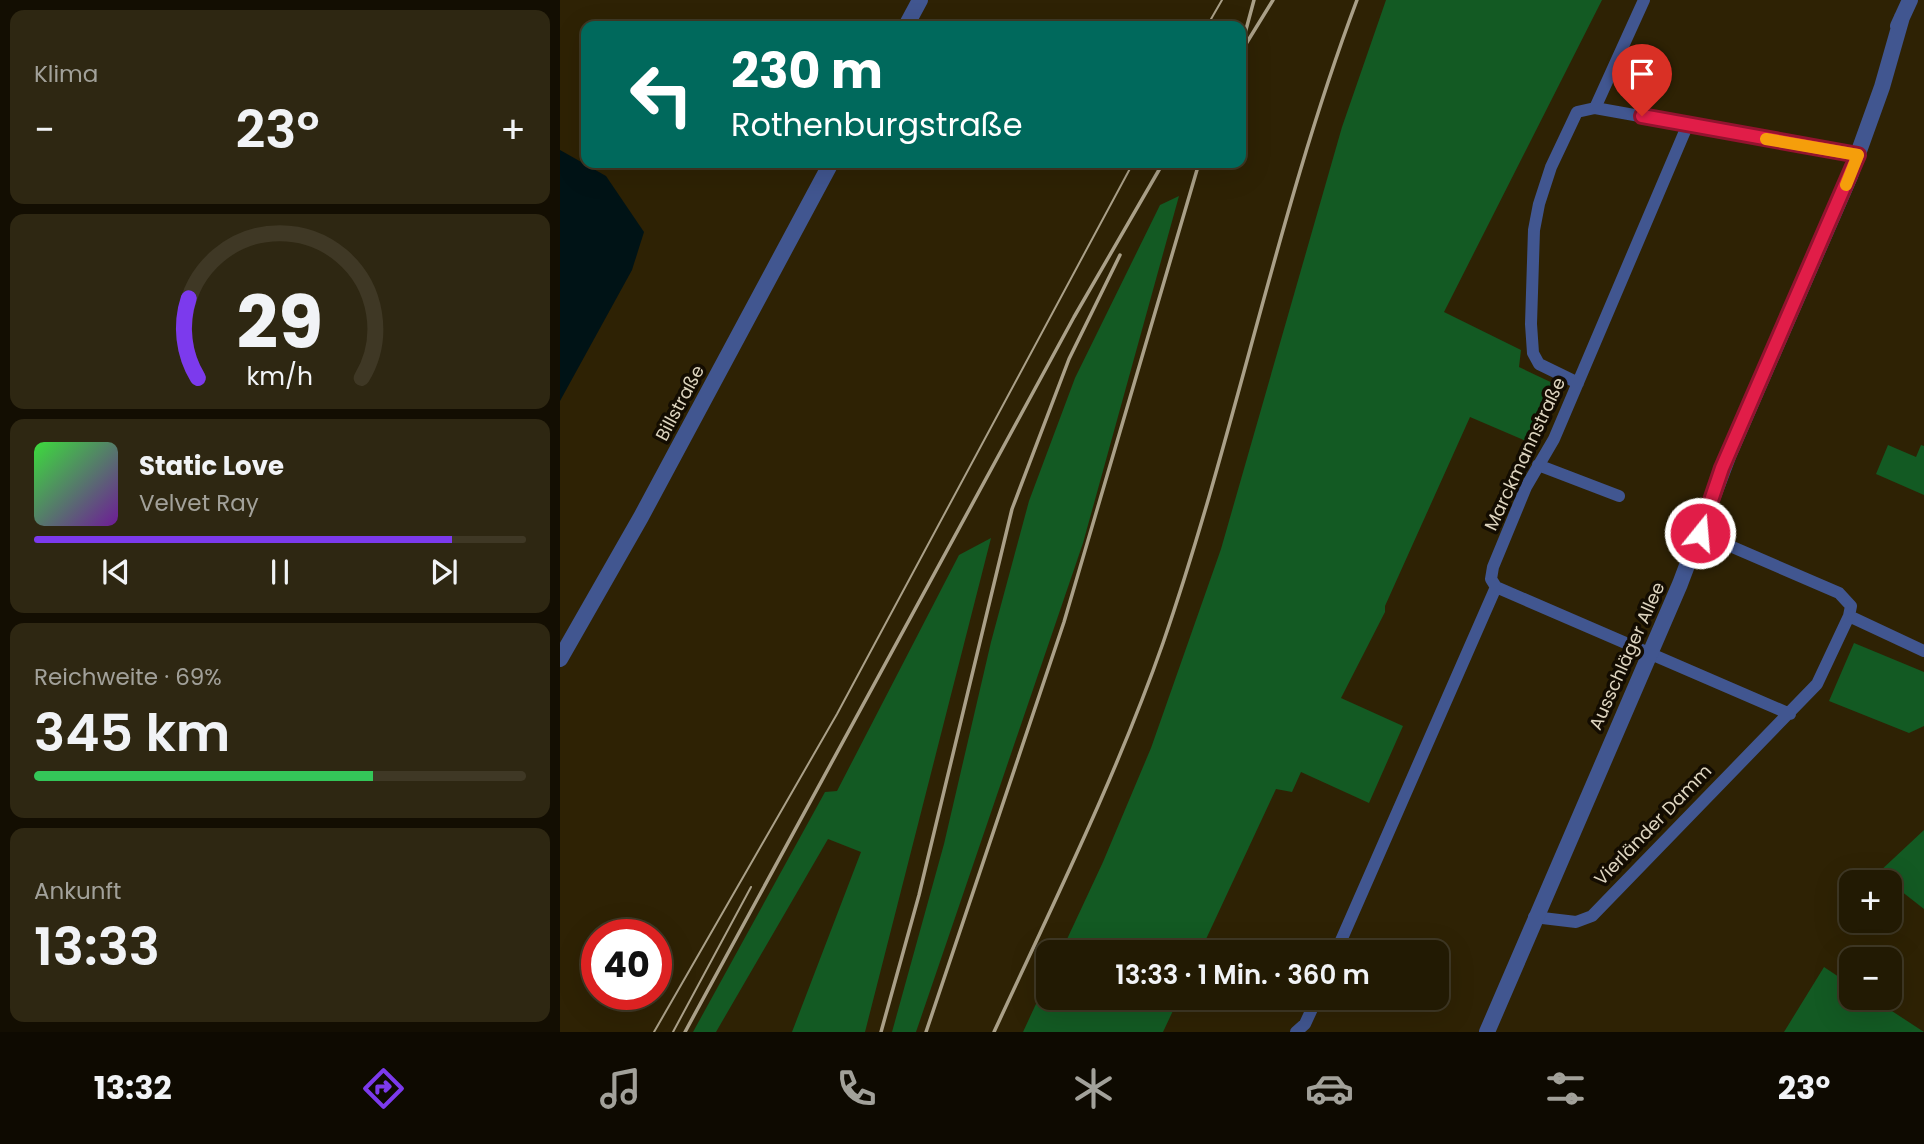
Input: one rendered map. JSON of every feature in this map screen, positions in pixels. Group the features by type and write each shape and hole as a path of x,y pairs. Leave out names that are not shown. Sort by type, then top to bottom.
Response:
{"street":[{"path":"909,21 920,0"},
{"path":"1595,108 1644,0"},
{"name":"Ausschläger Allee","path":"1534,918 1700,533 1720,473 1858,155 1902,17 1910,0"},
{"path":"1578,383 1539,365 1533,353 1531,324 1534,230 1539,204 1551,167 1574,114 1585,107 1595,108 1858,155"},
{"name":"Marckmannstraße","path":"1341,940 1496,587 1491,579 1493,567 1538,465 1554,439 1688,124"},
{"name":"Billstraße","path":"560,659 641,517 828,168"},
{"path":"1538,465 1619,496"},
{"path":"1700,533 1839,593 1851,606 1849,616 1924,651"},
{"path":"1496,587 1790,713"},
{"name":"Vierländer Damm","path":"1534,918 1576,922 1592,916 1817,684 1849,616"},
{"path":"1487,1032 1534,918"},
{"path":"1296,1032 1305,1024 1311,1010"}],"green space":[{"path":"1386,0 1602,0 1444,312 1521,350 1519,367 1559,386 1533,444 1470,417 1385,606 1385,612 1341,698 1403,726 1369,803 1301,772 1292,792 1276,789 1206,940 1067,940 1151,748 1221,549 1342,127"},
{"path":"1179,196 1083,543 916,1032 892,1032 944,844 991,642 1029,501 1075,378 1160,205"},
{"path":"1888,445 1916,457 1921,445 1924,446 1924,495 1876,474"},
{"path":"991,538 865,1032 792,1032 861,852 828,839 716,1032 693,1032 825,792 837,791 959,555"},
{"path":"1854,643 1924,672 1924,726 1909,733 1829,701"},
{"path":"1924,830 1924,909 1902,892 1902,870 1881,870"},
{"path":"1824,967 1839,977 1839,1010 1890,1010 1924,1032 1784,1032"},
{"path":"1036,1004 1036,1010 1173,1010 1163,1032 1023,1032"}],"shaded area":[{"path":"560,150 581,162 581,168 592,168 606,176 644,232 632,270 560,401"}],"tram line":[{"path":"1210,21 1222,0"},
{"path":"654,1032 837,714 1130,168"},
{"path":"673,1032 751,887"}],"railway":[{"path":"1246,30 1254,0"},
{"path":"1246,44 1273,0"},
{"path":"994,1032 1104,791 1163,643 1213,483 1304,159 1357,0"},
{"path":"685,1032 1074,317 1160,168"},
{"path":"926,1032 1064,622 1198,168"},
{"path":"881,1032 919,895 1012,509 1069,359 1120,255"}],"slow traffic":[{"path":"1766,139 1858,155 1846,185"}],"route":[{"path":"1642,116 1858,155 1722,468 1700,533"}]}
